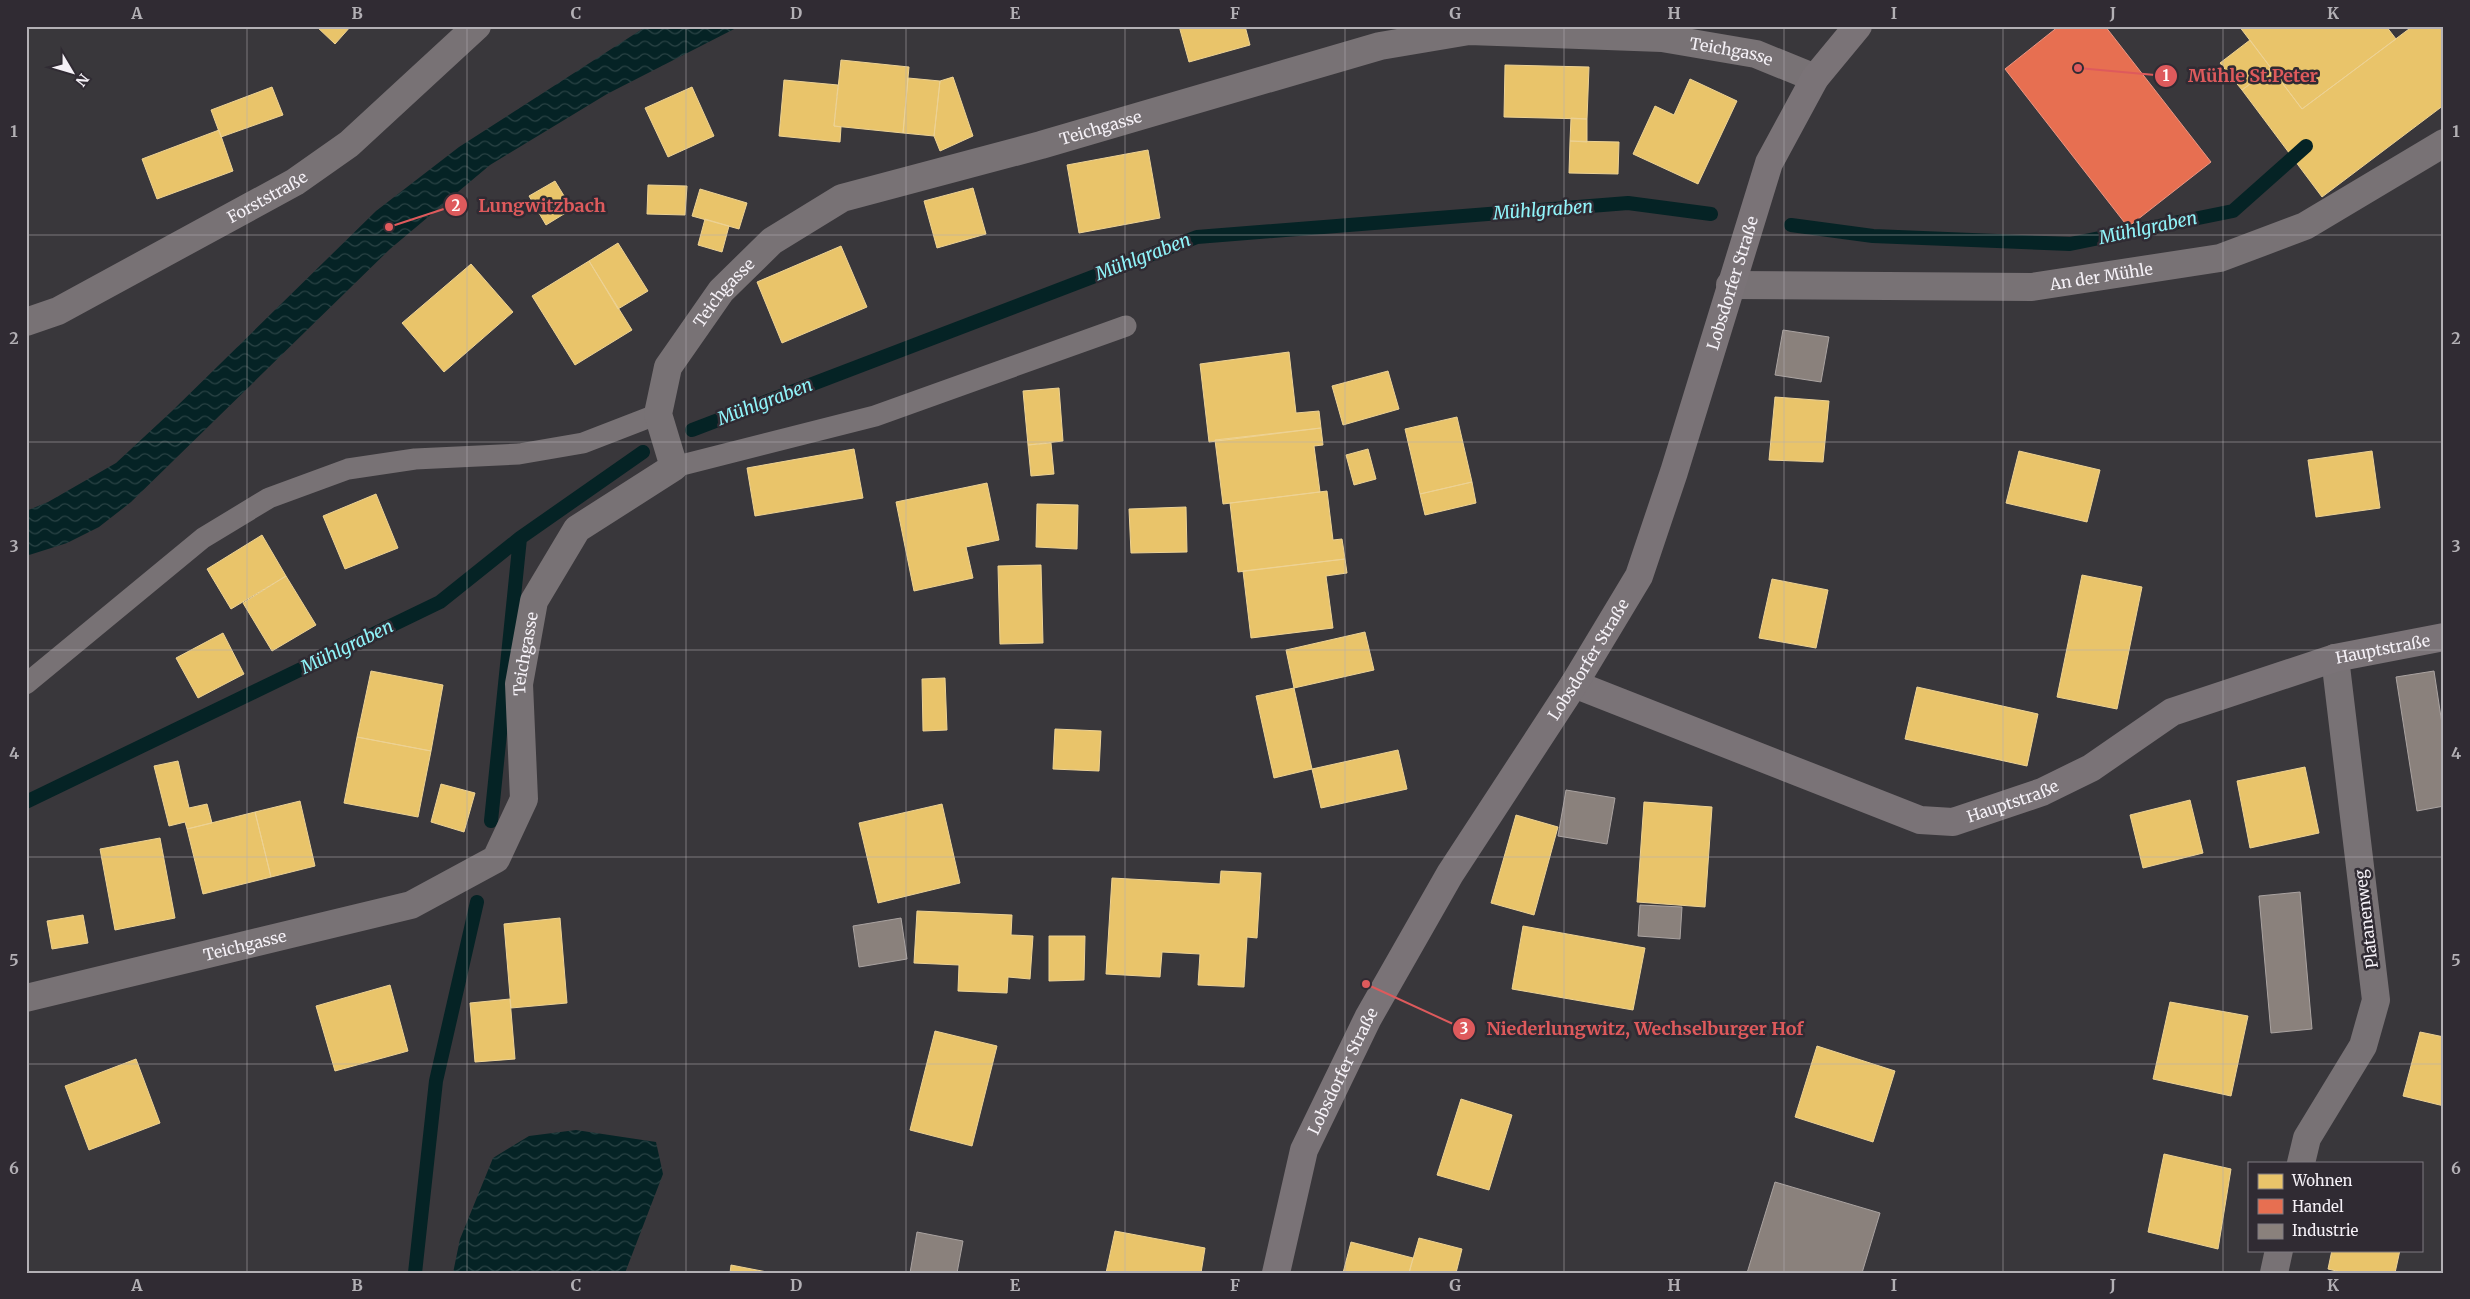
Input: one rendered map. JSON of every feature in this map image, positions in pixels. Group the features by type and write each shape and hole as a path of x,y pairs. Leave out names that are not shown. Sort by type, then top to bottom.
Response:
{"main road":[{"name":"Lobsdorfer Straße","path":"1276,1273 1304,1150 1368,1018 1450,874 1574,684 1639,576 1674,472 1769,163 1815,78 1858,26"},
{"name":"Hauptstraße","path":"1574,684 1920,820 1953,822 2042,792 2091,768 2172,712 2334,658 2444,637"}],"street":[{"name":"Forststraße","path":"26,322 58,311 295,182 349,144 477,26"},
{"name":"Teichgasse","path":"659,419 668,367 721,291 772,241 842,198 1041,145 1380,46 1469,31 1662,38 1756,54 1815,78"},
{"name":"An der Mühle","path":"1730,285 2032,286 2220,258 2305,226 2444,143"},
{"path":"659,419 673,463"},
{"name":"Teichgasse","path":"26,998 411,904 496,859 524,799 519,684 534,601 577,529 673,463"},
{"name":"Platanenweg","path":"2301,1162 2307,1138 2363,1046 2376,1000 2334,658"},
{"path":"2274,1273 2279,1252"}],"lane":[{"path":"673,463 875,416 1126,326"},
{"path":"26,684 203,538 269,498 348,469 415,459 519,454 583,443 659,419"}],"water":[{"path":"647,26 740,26 607,94 490,165 390,249 131,502 99,527 67,543 26,556 26,511 48,502 116,463 172,411 376,211 459,147"},
{"path":"576,1130 656,1142 663,1174 625,1273 453,1273 460,1239 493,1158 529,1136"}],"building: Wohnen":[{"path":"316,26 351,26 335,44"},
{"path":"1179,26 1245,26 1250,45 1189,62"},
{"path":"2239,26 2386,26 2396,39 2302,109"},
{"path":"2413,26 2444,26 2444,105 2322,197 2242,90 2271,68 2302,109"},
{"path":"2250,40 2271,68 2242,90 2220,63"},
{"path":"841,60 909,67 903,133 834,126"},
{"path":"1505,65 1589,67 1587,119 1504,117"},
{"path":"953,77 973,136 940,151 934,136 940,81"},
{"path":"908,78 940,81 934,136 903,133"},
{"path":"1690,79 1737,101 1698,184 1633,154 1655,106 1674,115"},
{"path":"784,80 838,85 834,126 841,127 840,142 779,136"},
{"path":"272,87 283,115 221,137 211,110"},
{"path":"692,87 714,136 668,157 645,108"},
{"path":"1571,118 1587,119 1587,142 1570,141"},
{"path":"219,130 233,171 157,199 142,159"},
{"path":"1570,141 1619,142 1618,174 1569,173"},
{"path":"1148,150 1160,218 1079,233 1067,165"},
{"path":"555,181 572,209 546,225 529,196"},
{"path":"648,185 687,186 685,215 647,214"},
{"path":"973,188 986,234 937,248 924,201"},
{"path":"700,189 747,203 739,229 692,216"},
{"path":"705,219 729,226 722,252 698,245"},
{"path":"618,243 648,291 618,309 589,261"},
{"path":"841,246 867,307 782,343 757,282"},
{"path":"589,261 632,330 575,365 532,296"},
{"path":"471,264 513,312 444,372 402,323"},
{"path":"1289,352 1296,413 1319,411 1321,428 1209,442 1200,364"},
{"path":"1388,371 1399,409 1343,425 1332,386"},
{"path":"1059,388 1063,441 1028,445 1023,391"},
{"path":"1775,397 1829,401 1823,462 1769,460"},
{"path":"1457,417 1472,482 1420,494 1405,429"},
{"path":"1321,428 1323,445 1314,446 1320,492 1223,504 1215,440"},
{"path":"1051,443 1054,474 1031,476 1028,445"},
{"path":"854,449 863,498 755,516 747,468"},
{"path":"1368,449 1376,479 1354,485 1346,455"},
{"path":"2019,451 2100,470 2087,522 2006,503"},
{"path":"2372,451 2380,508 2316,517 2308,460"},
{"path":"1472,482 1476,503 1425,515 1420,494"},
{"path":"987,483 999,540 966,547 973,578 914,591 896,502"},
{"path":"1327,491 1333,540 1342,539 1345,559 1238,572 1230,503"},
{"path":"376,494 398,548 345,569 323,516"},
{"path":"1037,504 1078,505 1077,549 1036,547"},
{"path":"1186,507 1187,552 1131,553 1129,509"},
{"path":"262,535 286,576 231,609 207,569"},
{"path":"1345,559 1347,573 1326,576 1333,628 1251,638 1243,571"},
{"path":"1041,565 1043,643 1000,644 998,566"},
{"path":"2082,575 2142,587 2117,709 2057,697"},
{"path":"286,576 316,625 272,651 243,603"},
{"path":"1772,579 1828,590 1816,648 1759,638"},
{"path":"1365,632 1374,670 1294,688 1286,650"},
{"path":"223,633 244,674 198,698 176,658"},
{"path":"371,671 443,685 431,751 357,737"},
{"path":"945,678 947,730 923,731 922,679"},
{"path":"1917,687 2038,714 2027,766 1905,739"},
{"path":"1294,688 1312,769 1274,778 1256,696"},
{"path":"1055,729 1101,731 1099,771 1053,769"},
{"path":"357,737 431,751 418,817 344,803"},
{"path":"1398,750 1407,789 1321,808 1312,769"},
{"path":"178,761 189,808 207,804 212,823 187,829 185,822 169,826 154,766"},
{"path":"2305,767 2319,833 2250,848 2237,781"},
{"path":"441,784 475,793 464,832 431,822"},
{"path":"2190,800 2203,853 2143,868 2130,815"},
{"path":"300,801 315,866 271,877 255,812"},
{"path":"1644,802 1712,807 1705,907 1637,902"},
{"path":"942,804 960,883 878,903 859,823"},
{"path":"255,812 271,877 203,894 187,829"},
{"path":"1516,815 1558,827 1534,915 1491,903"},
{"path":"160,838 175,918 115,930 100,849"},
{"path":"1221,871 1261,873 1257,938 1247,937 1244,987 1198,985 1200,954 1162,952 1160,977 1106,974 1112,878 1220,884"},
{"path":"917,911 1012,915 1011,935 1033,936 1030,979 1008,977 1007,993 958,991 959,965 914,963"},
{"path":"83,915 88,943 52,949 47,921"},
{"path":"560,918 567,1003 511,1008 504,924"},
{"path":"1523,926 1645,948 1633,1010 1512,989"},
{"path":"1049,936 1085,936 1084,980 1049,981"},
{"path":"390,985 408,1051 335,1071 316,1006"},
{"path":"510,999 515,1059 475,1062 470,1003"},
{"path":"2170,1002 2248,1016 2231,1096 2153,1079"},
{"path":"935,1031 997,1046 972,1146 910,1130"},
{"path":"2420,1032 2444,1037 2444,1106 2403,1096"},
{"path":"1817,1046 1895,1071 1873,1142 1795,1117"},
{"path":"136,1059 160,1123 89,1150 65,1086"},
{"path":"1461,1099 1512,1115 1489,1190 1437,1175"},
{"path":"2164,1154 2231,1169 2218,1249 2148,1232"},
{"path":"1115,1231 1205,1248 1201,1273 1106,1273"},
{"path":"1419,1238 1462,1249 1456,1273 1409,1273"},
{"path":"1351,1242 1413,1258 1409,1273 1343,1273"},
{"path":"2332,1252 2400,1252 2395,1273 2345,1273 2328,1269"},
{"path":"731,1265 772,1273 730,1273"}],"building: Handel":[{"path":"2059,26 2105,26 2211,162 2128,227 2005,69"}],"building: Industrie":[{"path":"1783,330 1829,337 1821,382 1775,375"},
{"path":"2434,671 2444,737 2444,806 2417,811 2396,677"},
{"path":"1566,790 1615,798 1607,844 1558,836"},
{"path":"2300,892 2312,1029 2271,1033 2259,896"},
{"path":"1640,905 1682,907 1680,939 1638,936"},
{"path":"901,918 907,959 859,967 853,926"},
{"path":"1775,1182 1880,1213 1862,1273 1747,1273"},
{"path":"917,1232 963,1241 957,1273 910,1273"}],"waterway":[{"name":"Mühlgraben","path":"1791,225 1873,236 2070,244 2233,211 2306,146"},
{"name":"Mühlgraben","path":"692,430 1197,237 1628,203 1711,214"},
{"name":"Mühlgraben","path":"26,802 440,602 520,538 643,452"},
{"path":"491,821 520,538"},
{"path":"415,1273 436,1081 477,902"}],"place":[{"name":"Mühle St.Peter","path":"2078,68"},
{"name":"Lungwitzbach","path":"389,227"},
{"name":"Niederlungwitz, Wechselburger Hof","path":"1366,984"}]}
